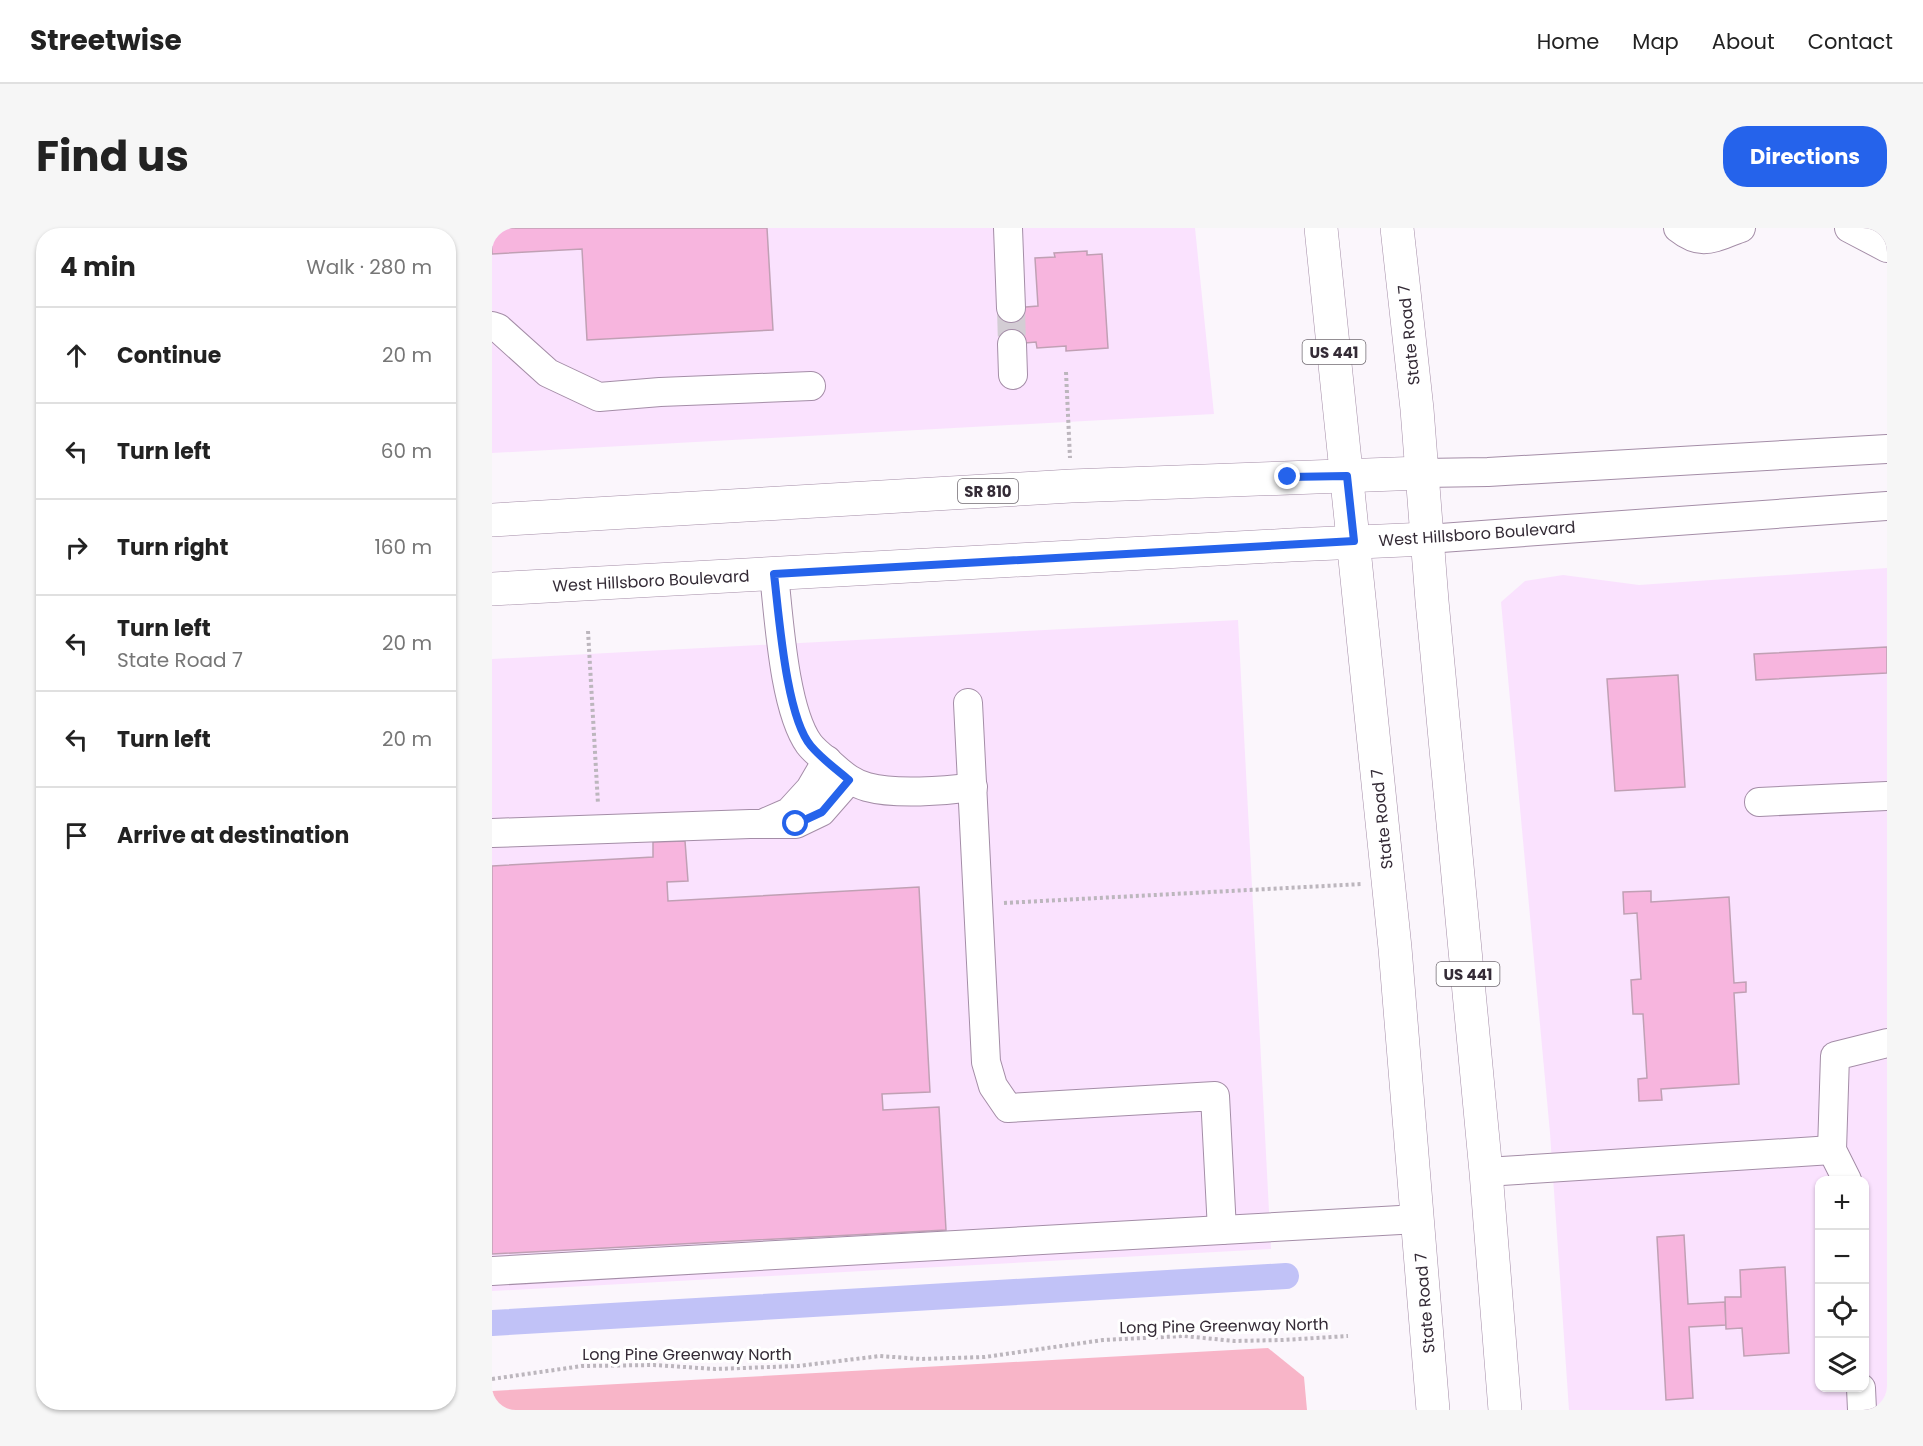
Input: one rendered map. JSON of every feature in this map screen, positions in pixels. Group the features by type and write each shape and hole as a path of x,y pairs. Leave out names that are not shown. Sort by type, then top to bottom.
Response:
{"main road":[{"name":"State Road 7","path":"1321,228 1395,948 1433,1410"},
{"name":"State Road 7","path":"1397,228 1418,409 1427,539 1486,1172 1505,1410"},
{"name":"SR 810","path":"492,520 1071,486 1422,473"},
{"name":"West Hillsboro Boulevard","path":"492,589 1354,541 1427,539"}],"street":[{"path":"1008,228 1011,308"},
{"path":"1678,228 1690,238 1706,240 1742,228"},
{"path":"1849,228 1887,248"},
{"path":"492,326 498,328 548,373 599,397 660,392 811,386"},
{"path":"1012,344 1013,375"},
{"path":"1422,473 1488,472 1887,449"},
{"name":"West Hillsboro Boulevard","path":"1427,539 1887,506"},
{"path":"774,574 787,673 795,714 809,745 849,780 869,788 900,791 973,787"},
{"path":"968,703 986,1062 993,1086 1008,1108 1215,1096 1222,1230"},
{"path":"762,824 789,812 810,789 827,760"},
{"path":"492,833 796,824 822,812 849,780"},
{"path":"1759,802 1887,796"},
{"path":"1845,1176 1832,1150 1835,1056 1887,1043"},
{"path":"1486,1172 1832,1150"},
{"path":"492,1271 1418,1220"},
{"path":"1861,1392 1862,1410"}],"path":[{"path":"1066,372 1071,486"},
{"path":"588,631 599,829"},
{"path":"979,904 1337,885"},
{"name":"Long Pine Greenway North","path":"492,1379 582,1366 654,1365 714,1369 798,1366 880,1356 921,1359 985,1357 1103,1340 1184,1336 1234,1341 1348,1336"}],"shaded area":[{"path":"492,228 1195,228 1214,414 492,453"},
{"path":"1887,568 1887,1410 1569,1410 1550,1133 1501,602 1525,581 1563,575 1639,585"},
{"path":"1238,620 1271,1249 492,1291 492,659"},
{"path":"1268,1348 1304,1377 1307,1410 492,1410 492,1391"}],"building":[{"path":"492,228 767,228 773,330 587,340 582,249 492,254"},
{"path":"1087,251 1087,255 1102,254 1108,348 1066,351 1066,346 1037,348 1036,342 1003,345 1001,309 1038,306 1035,258 1055,257 1054,253"},
{"path":"1887,647 1887,673 1756,680 1754,654"},
{"path":"1678,675 1685,787 1615,791 1607,679"},
{"path":"685,841 688,881 667,882 668,901 919,887 930,1092 882,1094 883,1110 939,1107 946,1230 492,1254 492,866 653,857 653,842"},
{"path":"1651,891 1651,902 1729,897 1734,983 1746,982 1746,992 1734,993 1739,1084 1661,1089 1662,1100 1639,1101 1638,1079 1647,1078 1643,1014 1633,1014 1631,980 1641,979 1637,913 1624,914 1623,892"},
{"path":"1684,1235 1688,1304 1725,1302 1726,1325 1689,1327 1693,1398 1666,1400 1657,1237"},
{"path":"1785,1267 1789,1353 1744,1356 1742,1328 1726,1329 1725,1297 1741,1297 1740,1270"}],"waterway":[{"path":"492,1323 1286,1276"}],"tunnel":[{"path":"1011,308 1012,344"}],"route":[{"path":"796,824 822,812 849,780 809,745 795,714 787,673 774,574 1354,541 1347,476 1288,477"}]}
